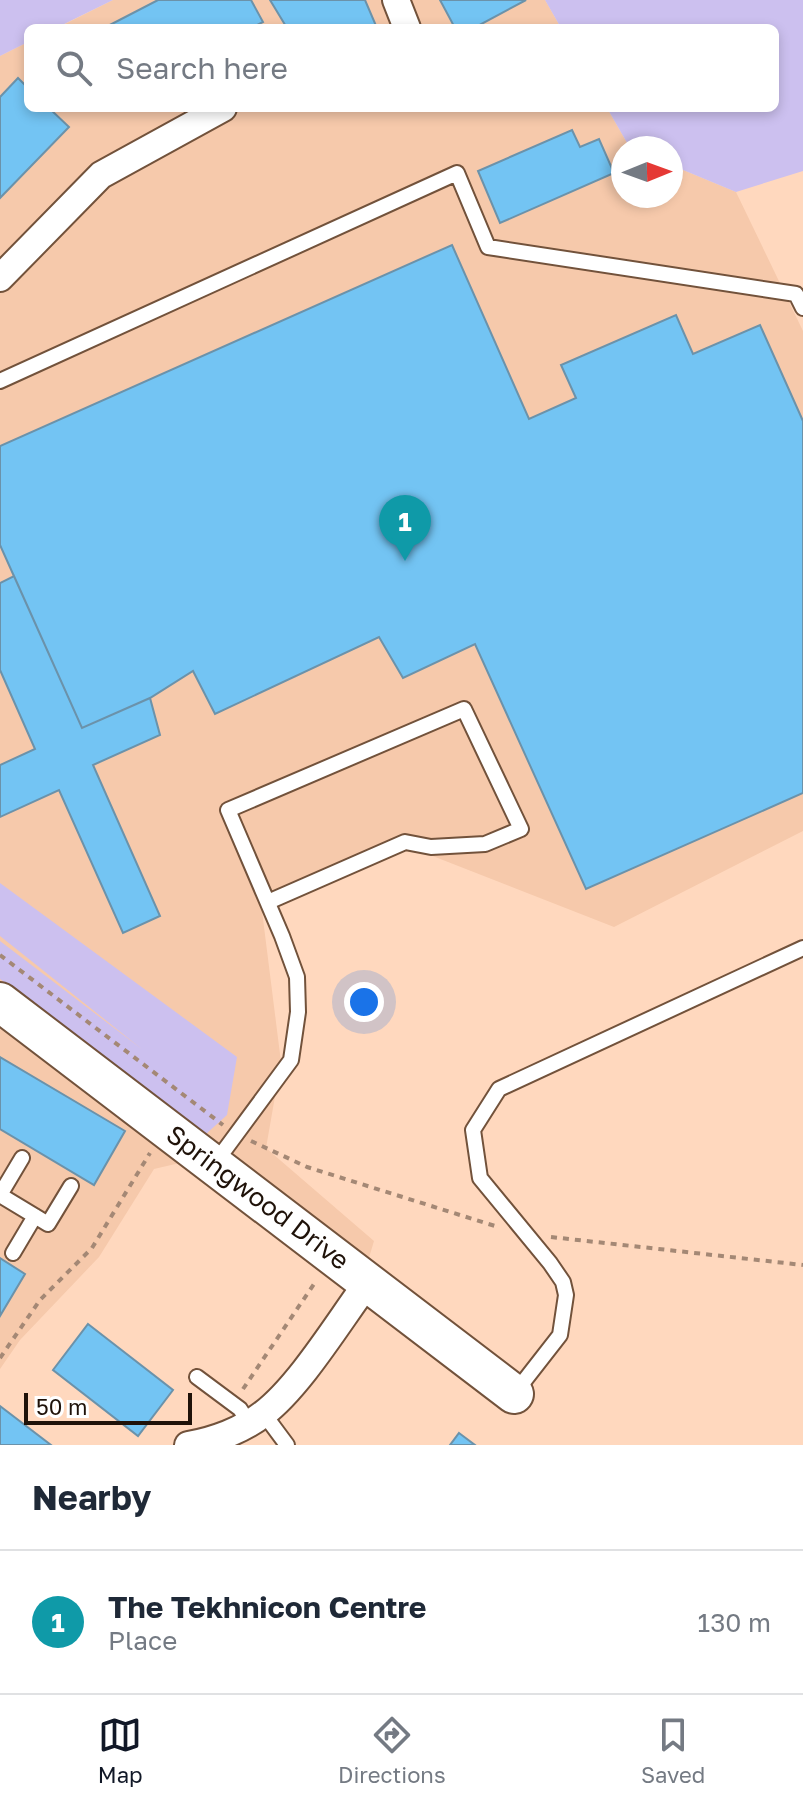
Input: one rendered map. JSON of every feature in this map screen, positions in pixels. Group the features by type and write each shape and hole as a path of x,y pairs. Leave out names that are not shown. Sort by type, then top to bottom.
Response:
{"street":[{"path":"396,0 405,24"},
{"path":"0,278 101,175 216,112"},
{"name":"Springwood Drive","path":"0,1002 166,1127 225,1149 368,1282 514,1394"},
{"path":"200,1444 256,1419 290,1387 368,1282"}],"lane":[{"path":"0,381 457,173 488,247 796,294 803,308"},
{"path":"225,1149 291,1060 298,1012 297,977 228,810 464,709 521,829 485,844 431,847 405,842 268,902"},
{"path":"514,1394 560,1335 566,1295 563,1282 550,1263 480,1178 473,1130 499,1089 803,948"},
{"path":"22,1158 0,1195 48,1224 71,1186"},
{"path":"13,1253 35,1216"},
{"path":"197,1377 287,1445"}],"path":[{"path":"0,955 225,1149"},
{"path":"0,1358 40,1300 92,1248 166,1127"},
{"path":"237,1399 318,1278"}],"shaded area":[{"path":"0,0 113,0 64,24 24,24 24,44 0,56"},
{"path":"113,0 545,0 559,24 65,24"},
{"path":"545,0 803,0 803,171 736,192 683,170 683,136 623,136 609,112 779,112 779,24 559,24"},
{"path":"24,44 24,112 609,112 623,136 611,136 611,208 683,208 683,170 736,192 803,331 803,831 614,927 402,844 261,903 281,1062 266,1148 374,1241 368,1261 184,1162 154,1169 99,1257 20,1340 0,1369 0,56"},
{"path":"0,883 237,1057 227,1115 206,1134 0,979 0,941 143,1050 0,936"}],"building":[{"path":"158,0 251,0 263,22 259,24 112,24"},
{"path":"270,0 365,0 375,24 285,24"},
{"path":"440,0 526,0 481,24 453,24"},
{"path":"18,78 24,84 24,112 53,112 69,127 0,198 0,97"},
{"path":"572,130 580,147 599,139 611,166 611,174 500,223 478,171"},
{"path":"452,245 529,419 576,398 561,365 676,315 693,354 760,325 803,421 803,793 586,889 475,644 403,678 379,637 215,714 193,671 150,698 82,728 0,545 0,446"},
{"path":"14,576 82,728 150,698 160,735 93,765 160,916 123,933 59,790 0,817 0,765 35,749 0,670 0,583"},
{"path":"0,1057 125,1131 94,1185 0,1129"},
{"path":"0,1258 25,1274 0,1316"},
{"path":"88,1324 173,1390 138,1436 53,1370"},
{"path":"0,1406 51,1445 0,1445"},
{"path":"459,1433 475,1445 450,1445"}],"place":[{"name":"The Tekhnicon Centre","path":"405,561"}]}
